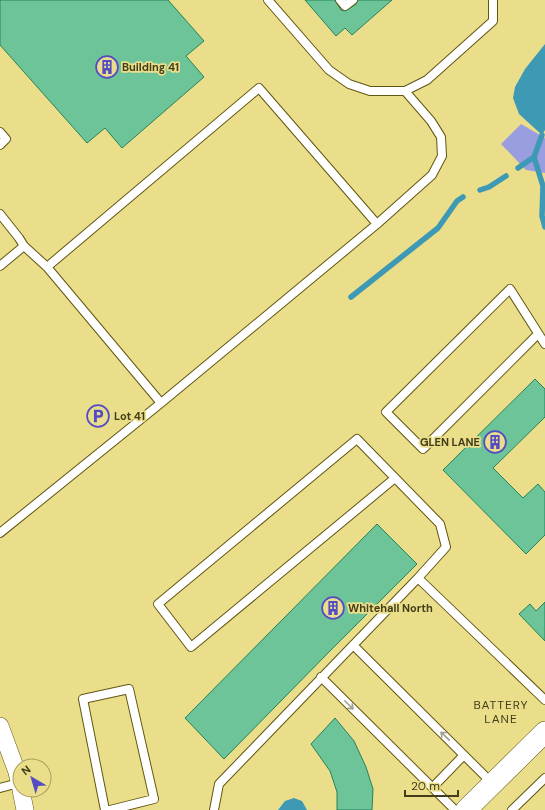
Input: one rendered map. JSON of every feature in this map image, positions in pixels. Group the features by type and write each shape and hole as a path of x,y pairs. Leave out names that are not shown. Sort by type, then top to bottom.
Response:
{"street":[{"path":"0,726 12,758"},
{"path":"466,810 545,732"},
{"path":"22,798 25,810"}],"lane":[{"path":"268,0 329,70 349,84 370,91 405,91 427,80 492,21 492,0"},
{"path":"340,0 345,6 353,0"},
{"path":"46,267 259,88 377,224"},
{"path":"0,533 377,224 432,175 442,156 441,137 431,121 405,91"},
{"path":"0,132 6,139 0,144"},
{"path":"0,214 24,246 46,267 160,403"},
{"path":"0,266 24,246"},
{"path":"538,334 423,449 386,412 510,289 545,344"},
{"path":"214,810 220,784 446,547 440,524 357,439 158,604 191,647 395,478"},
{"path":"418,578 545,700"},
{"path":"353,645 492,783"},
{"path":"322,677 455,810"},
{"path":"105,810 83,699 129,689 154,799 110,810"},
{"path":"433,787 464,755"},
{"path":"512,810 545,778"},
{"path":"0,788 12,787"}],"shaded area":[{"path":"545,44 545,130 542,135 519,114 513,98 515,87 525,69"},
{"path":"521,124 545,138 545,173 526,170 501,144"},
{"path":"294,798 302,801 307,810 278,810 285,801"}],"building":[{"name":"Building 41","path":"0,0 168,0 204,41 186,56 204,77 122,148 105,128 87,143 0,45"},
{"path":"305,0 335,0 341,10 345,11 356,4 358,0 392,0 352,35 345,28 336,36"},
{"name":"GLEN LANE","path":"535,379 545,389 545,417 493,468 523,498 538,484 545,492 545,535 526,554 443,470"},
{"name":"Whitehall North","path":"377,524 417,564 224,759 185,718"},
{"path":"545,602 545,641 519,614 530,604 536,611"},
{"path":"335,718 354,741 366,767 373,789 372,810 337,810 337,792 330,771 311,744"}],"waterway":[{"path":"542,135 534,157 543,186 542,216 545,227"},
{"path":"518,168 534,157"},
{"path":"480,190 489,187 506,176"},
{"path":"351,297 438,228 457,201 463,197"}],"place":[{"name":"Building 41","path":"107,67"},
{"name":"Lot 41","path":"98,416"},
{"name":"GLEN LANE","path":"495,442"},
{"name":"Whitehall North","path":"333,608"}],"district":[{"name":"BATTERY LANE","path":"501,712"}]}
